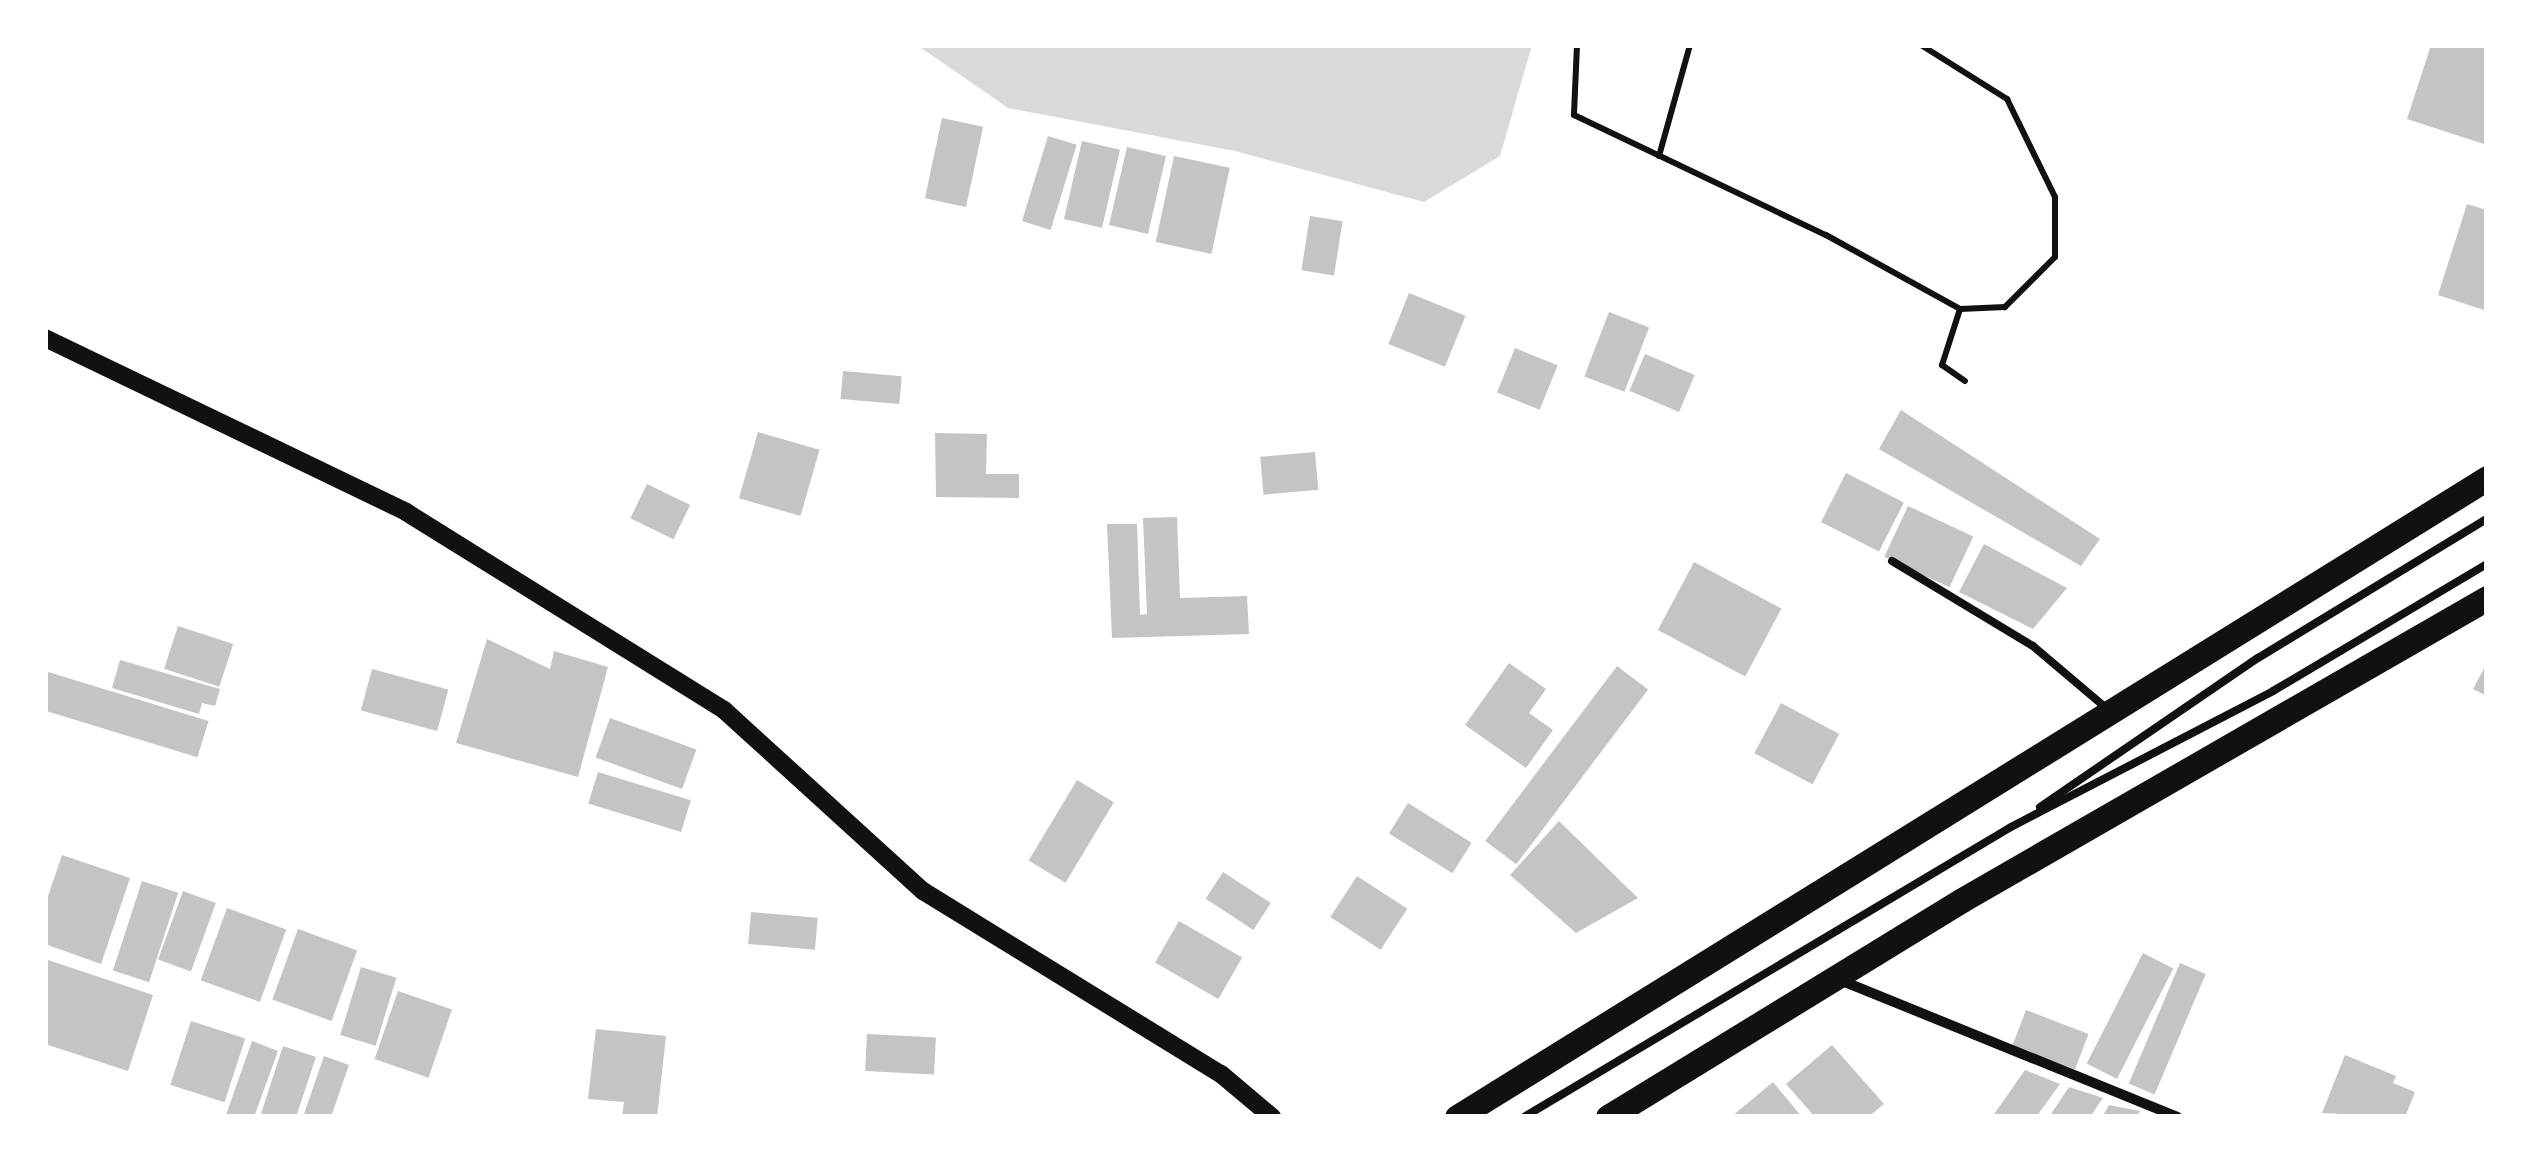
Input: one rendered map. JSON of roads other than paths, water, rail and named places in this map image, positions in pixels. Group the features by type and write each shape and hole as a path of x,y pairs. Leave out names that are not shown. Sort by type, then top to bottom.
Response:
{"main road":[{"path":"1457,1117 2487,478"},
{"path":"1608,1117 1833,978 2487,598"}],"street":[{"path":"45,338 406,512 692,689 724,710 923,891 1221,1074 1272,1117"},
{"path":"1833,978 2178,1117"}],"lane":[{"path":"1524,1117 2011,826 2258,658 2487,519"},
{"path":"1892,561 2034,646 2112,713"},
{"path":"2011,826 2274,690 2487,564"}]}
